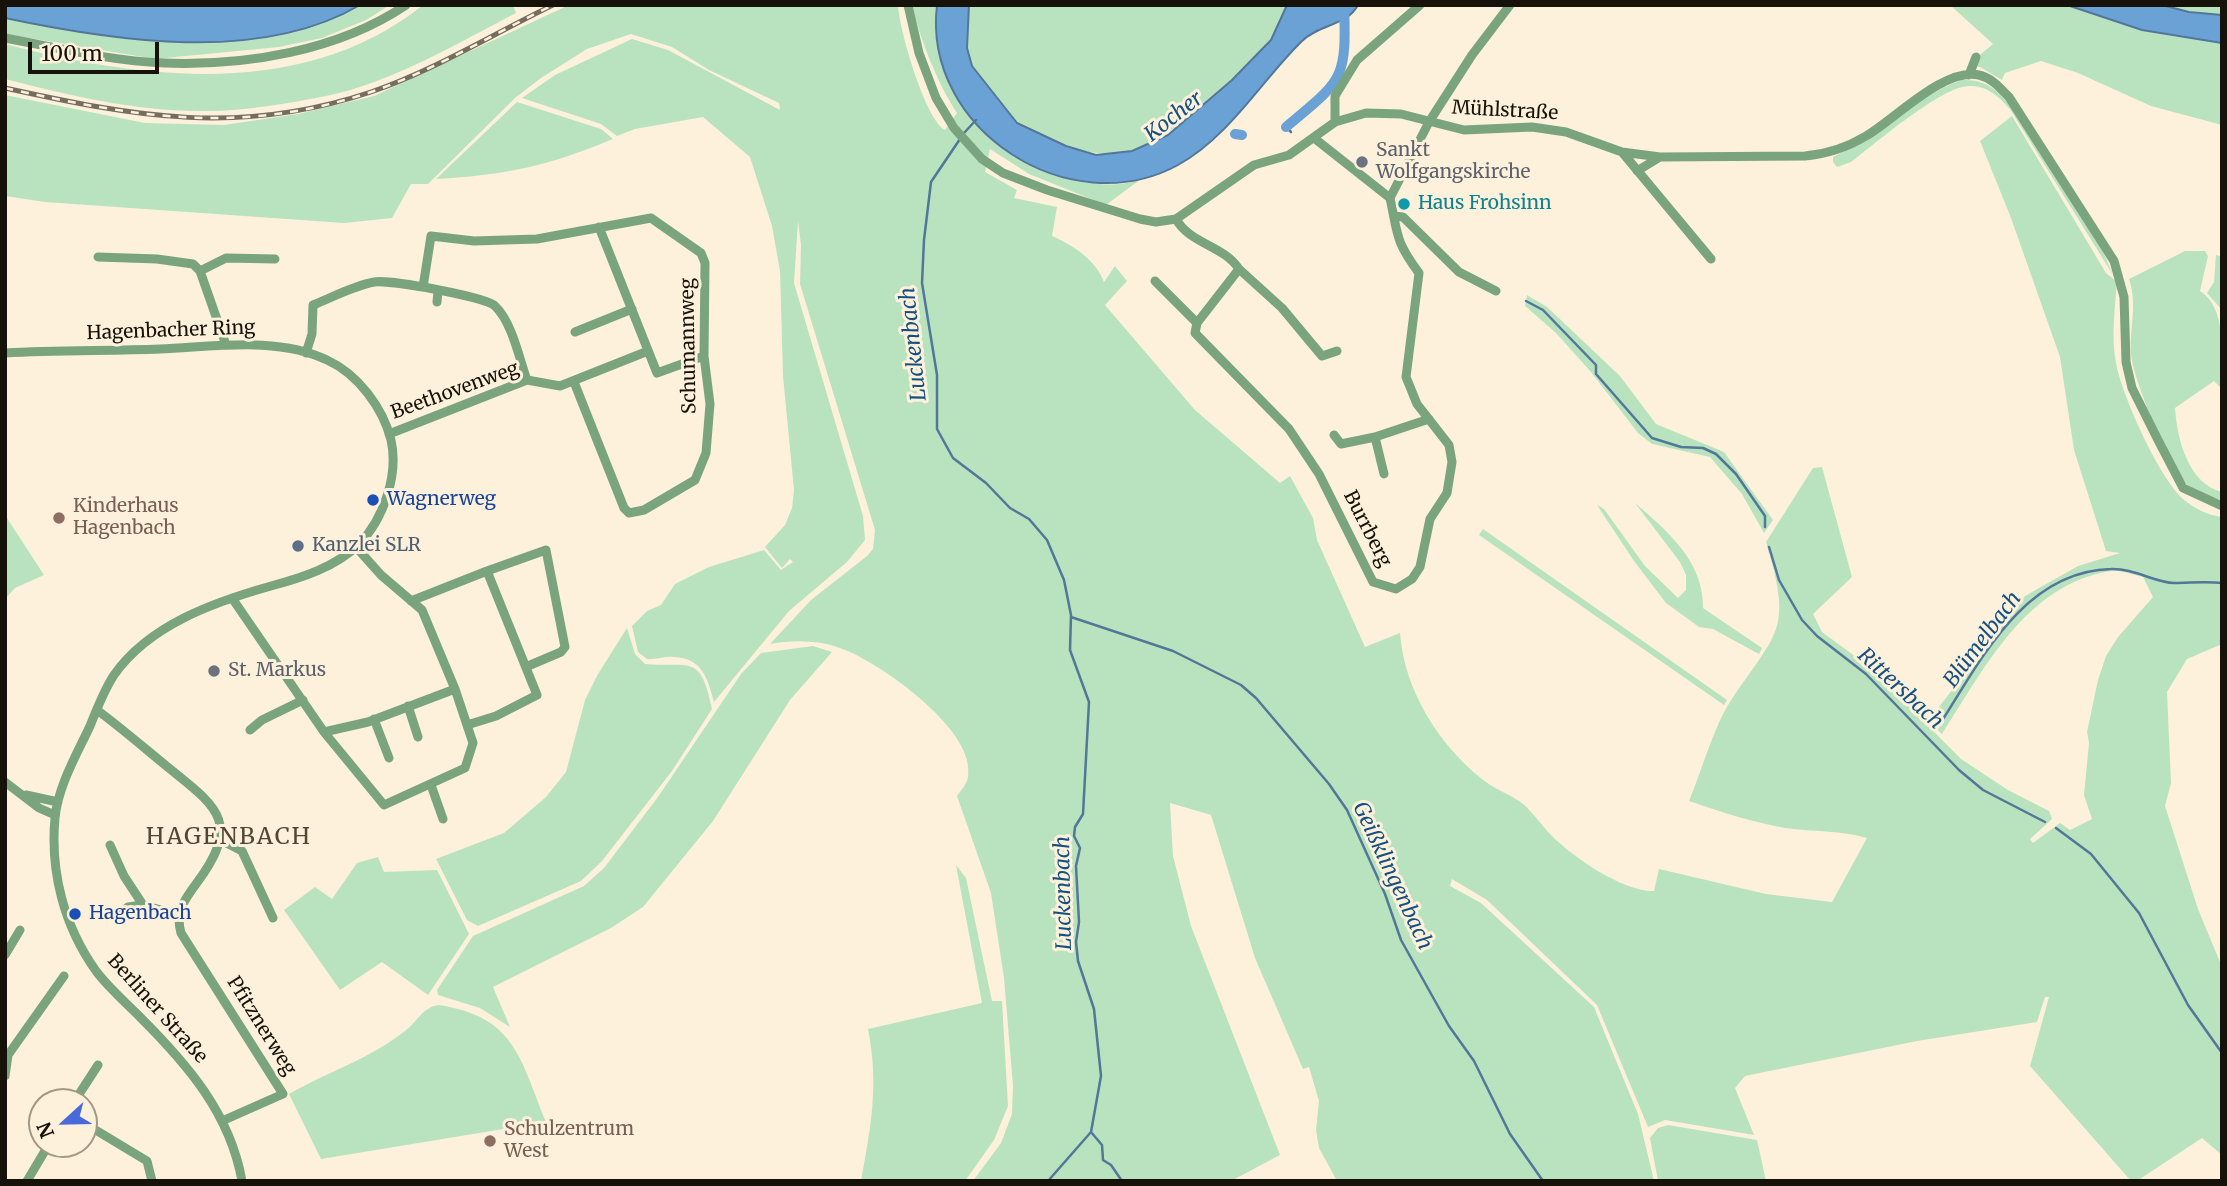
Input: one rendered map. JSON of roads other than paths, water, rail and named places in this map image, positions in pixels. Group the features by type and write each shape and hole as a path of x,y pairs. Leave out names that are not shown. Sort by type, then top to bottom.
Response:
{"street":[{"path":"5,38 98,56 166,63 221,60 301,52 378,24 406,5"},
{"path":"908,5 919,52 936,98 954,128 982,159 1003,173 1047,190 1140,219 1156,222 1177,219 1187,232 1231,256 1239,269 1282,308 1322,356 1337,351"},
{"path":"1335,122 1335,96 1357,60 1420,5"},
{"path":"1496,290 1459,272 1403,216 1394,216 1391,198 1429,122 1472,55 1510,5"},
{"path":"1976,57 1969,75 1978,75 1993,81 2009,97 2114,261 2124,297 2126,362 2133,388 2183,488 2222,506"},
{"name":"Mühlstraße","path":"1177,219 1254,165 1289,155 1335,122 1350,115 1384,111 1464,130 1532,127 1566,132 1622,152 1660,157 1827,154 1868,135 1946,81 1969,75"},
{"path":"1314,138 1391,198"},
{"path":"1622,152 1711,259"},
{"path":"1637,172 1660,157"},
{"name":"Burrberg","path":"1155,281 1197,323 1195,333 1289,429 1319,474 1373,582 1396,589 1412,579 1420,567 1430,519 1447,493 1452,462 1449,445 1407,385 1405,371 1419,273 1404,252 1393,228 1394,216"},
{"name":"Schumannweg","path":"423,287 431,236 474,242 537,239 651,218 701,253 705,262 704,356 710,404 706,453 695,480 644,510 629,513 624,508 574,382"},
{"path":"599,227 657,373 704,356"},
{"path":"98,257 187,261 200,271 226,345"},
{"path":"200,271 226,258 275,259"},
{"path":"1197,323 1239,269"},
{"path":"306,353 312,334 313,305 376,281 477,298 495,306 508,328 527,380"},
{"path":"437,302 438,290"},
{"path":"575,332 632,309"},
{"name":"Hagenbacher Ring","path":"5,353 226,345 265,346 306,353 328,360 351,376 371,398 389,434 393,449 386,499 377,519 356,547 305,576 232,598 162,630 135,650 113,677 58,802 55,815"},
{"name":"Beethovenweg","path":"389,434 527,380 560,386 648,351"},
{"path":"1334,435 1342,444 1376,437 1429,419"},
{"name":"Burrberg","path":"1376,437 1384,474"},
{"path":"232,598 324,732 384,805 465,768 473,743 455,688 422,610 356,547"},
{"path":"411,601 546,550 565,647 561,652 527,666"},
{"path":"467,725 496,716 537,695 487,571"},
{"path":"324,732 374,719 455,688"},
{"path":"250,730 262,720 303,700"},
{"path":"408,706 418,737"},
{"path":"97,710 207,799 220,824 221,840 215,861 184,901 178,917 143,905 128,907 117,916"},
{"path":"374,719 389,758"},
{"path":"5,782 39,808 55,815"},
{"path":"431,785 443,819"},
{"path":"25,795 58,802"},
{"name":"Berliner Straße","path":"55,815 58,886 82,949 98,974 180,1057 202,1085 222,1121 238,1160 242,1181"},
{"path":"221,840 242,851 273,918"},
{"path":"110,845 124,876 143,905"},
{"name":"Pfitznerweg","path":"178,917 181,933 283,1094 222,1121"},
{"path":"5,956 20,930"},
{"path":"6,1078 7,1053 64,975"},
{"path":"83,1088 98,1065"},
{"path":"98,1131 147,1161 152,1181"},
{"path":"27,1181 41,1158"}],"water":[{"path":"5,5 360,5 320,23 277,35 232,41 186,42 92,34 5,18"},
{"path":"937,5 969,5 967,48 972,66 1017,123 1066,146 1096,155 1132,151 1168,135 1232,80 1271,40 1287,5 1358,5 1347,17 1316,31 1302,41 1229,124 1197,153 1178,165 1136,180 1093,182 1050,173 1011,154 978,126 953,91 939,50"},
{"path":"2067,5 2162,5 2189,12 2222,15 2222,43 2142,30"}],"waterway":[{"path":"1286,127 1319,99 1337,77 1344,50 1344,5"},
{"name":"Luckenbach","path":"964,133 976,120"},
{"name":"Rittersbach","path":"1286,127 1291,132"},
{"path":"1235,134 1242,135"},
{"name":"Luckenbach","path":"960,139 931,182 924,240 922,283 937,375 937,429 953,458 986,483 1010,508 1029,519 1047,540 1064,580 1071,615 1070,650 1089,702 1083,814 1075,827 1074,836 1080,848 1076,866 1079,922 1076,942 1078,961 1094,1009 1101,1076 1091,1132 1048,1181"},
{"name":"Rittersbach","path":"1526,301 1543,310 1596,365 1596,374 1652,438 1681,447 1703,448 1716,454 1736,474 1765,516 1765,527"},
{"name":"Rittersbach","path":"1769,547 1779,580 1802,620 1817,636 1866,674 1959,770 1983,790 2045,822"},
{"name":"Blümelbach","path":"1940,724 1989,647 2008,623 2029,602 2053,585 2080,574 2111,569 2174,583 2222,583"},
{"name":"Geißklingenbach","path":"1071,617 1173,651 1241,685 1256,698 1329,784 1347,810 1385,894 1401,940 1449,1026 1474,1061 1510,1134 1543,1181"},
{"name":"Rittersbach","path":"2056,828 2091,854 2139,913 2188,1005 2222,1053"},
{"path":"1091,1132 1102,1145 1103,1160 1111,1165 1122,1181"}],"railway":[{"path":"5,88 144,114 232,118 277,114 323,106 395,83 553,5"}],"place":[{"name":"Sankt Wolfgangskirche","path":"1362,162"},
{"name":"Haus Frohsinn","path":"1404,204"},
{"name":"Wagnerweg","path":"373,500"},
{"name":"Kinderhaus Hagenbach","path":"59,518"},
{"name":"Kanzlei SLR","path":"298,546"},
{"name":"St. Markus","path":"214,671"},
{"name":"Hagenbach","path":"75,914"},
{"name":"Schulzentrum West","path":"490,1141"}],"district":[{"name":"HAGENBACH","path":"229,837"}],"water label":[{"name":"Kocher","path":"1174,117"}]}
